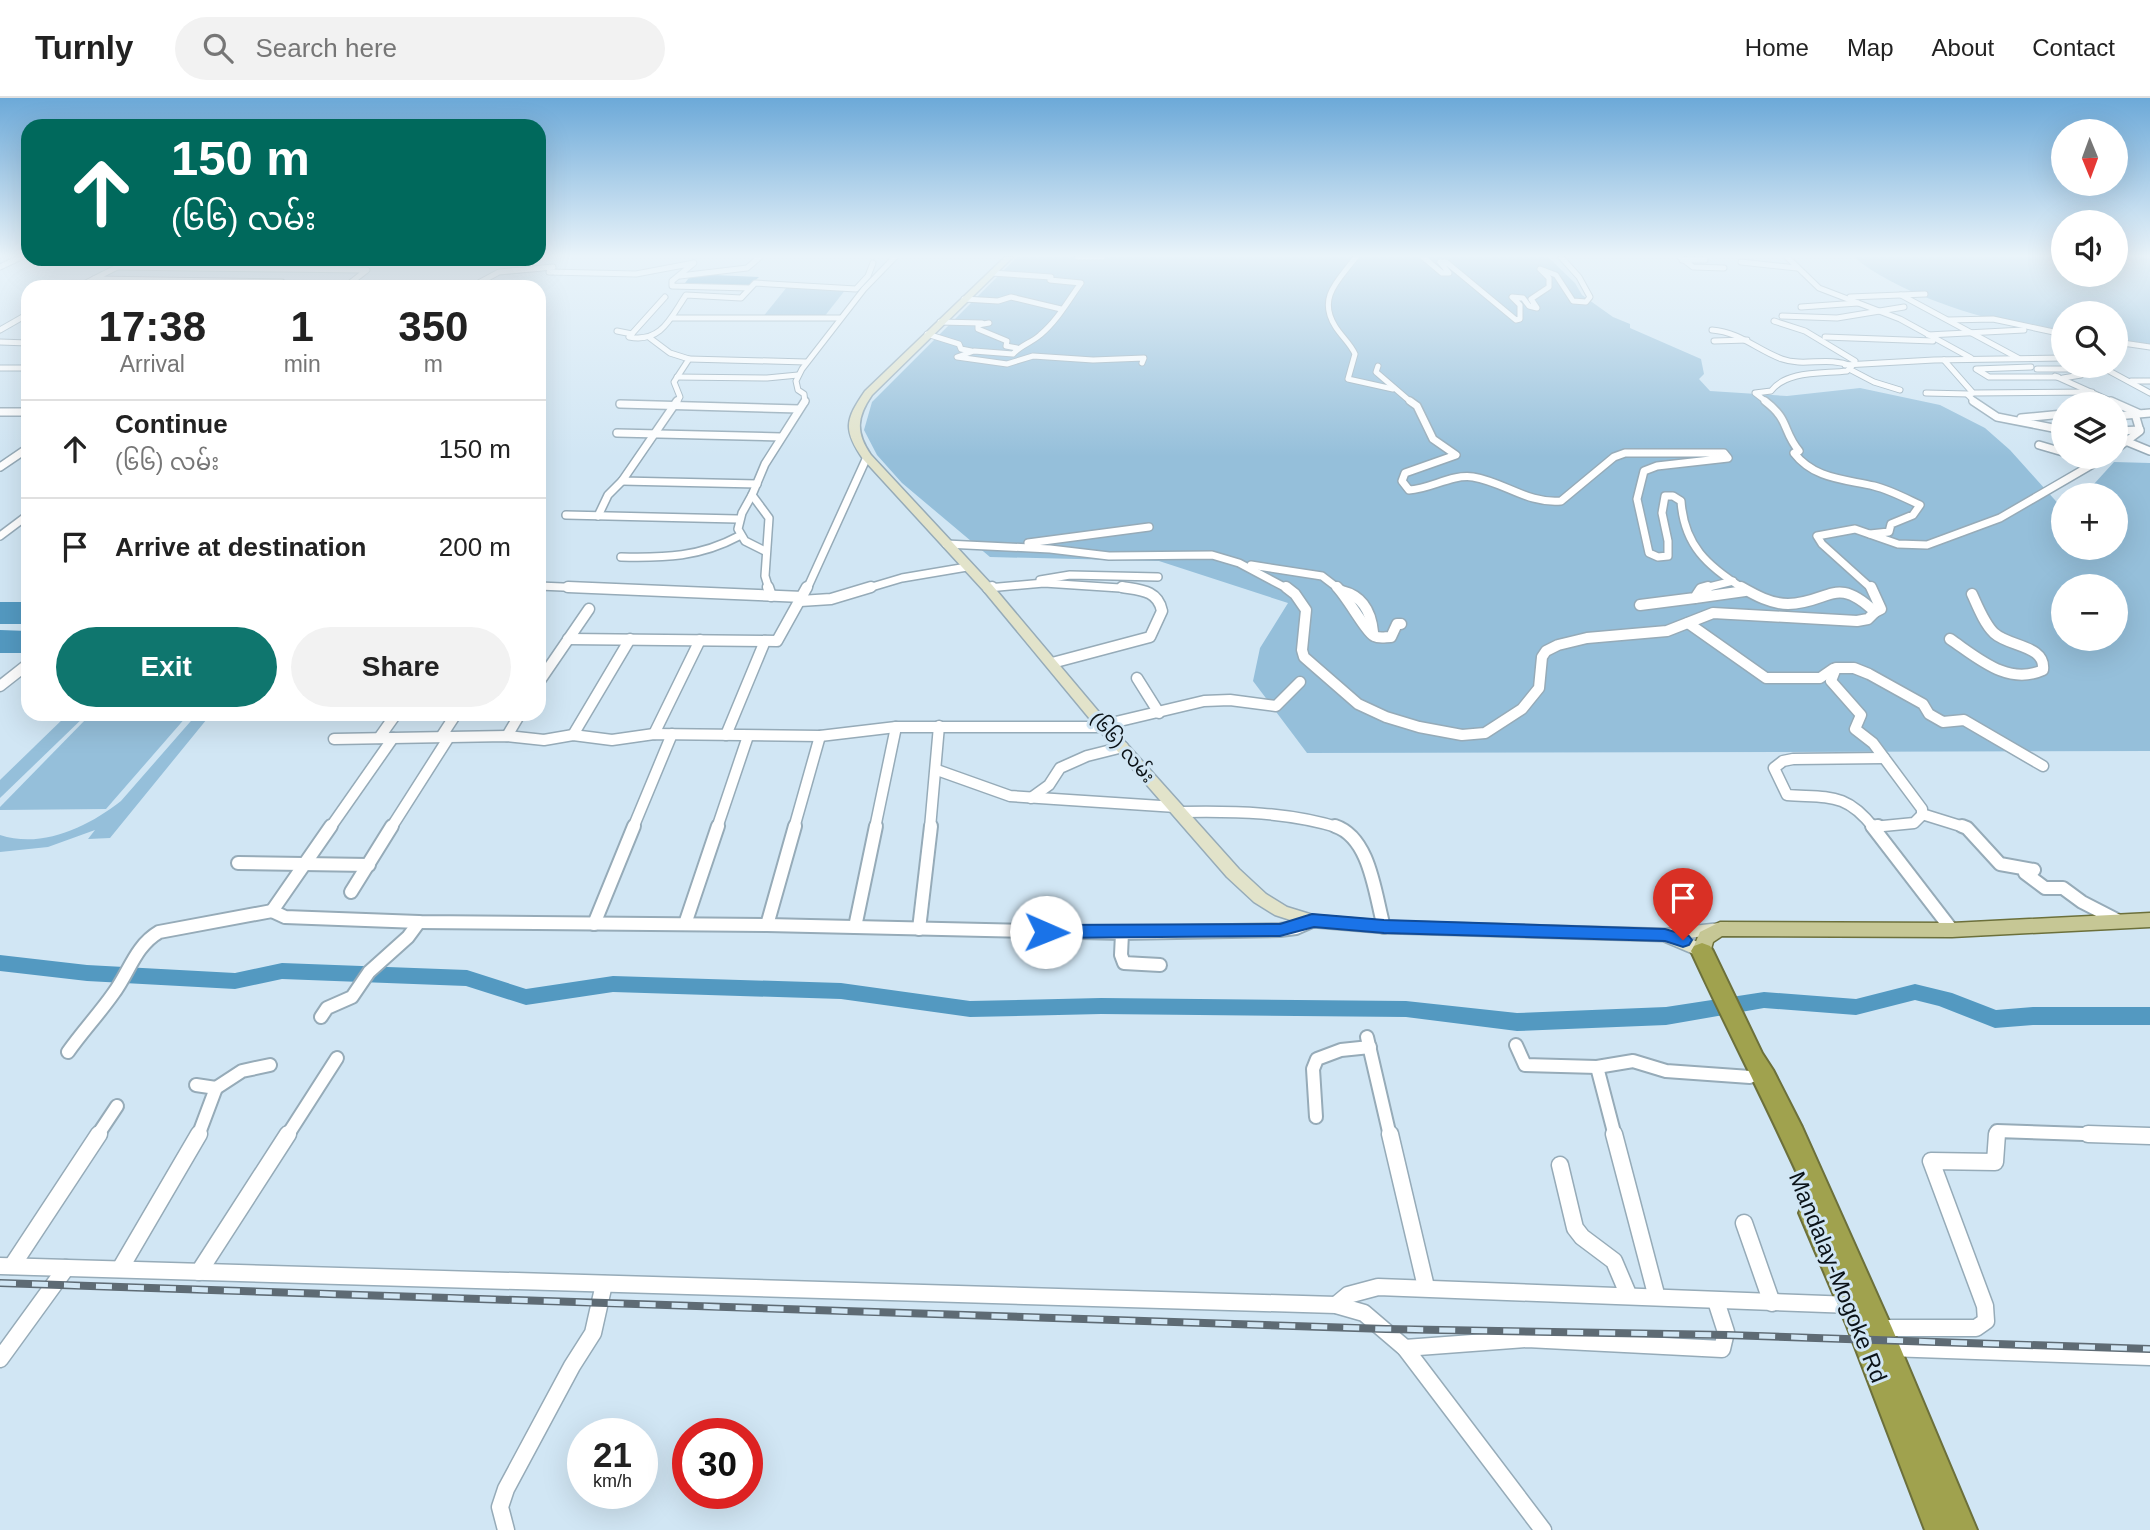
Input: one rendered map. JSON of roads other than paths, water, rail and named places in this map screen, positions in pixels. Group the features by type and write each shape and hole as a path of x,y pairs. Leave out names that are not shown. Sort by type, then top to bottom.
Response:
{"highway":[{"name":"Mandalay-Mogoke Rd","path":"1702,951 1738,1026 1751,1067 1770,1111 1871,1322 1941,1530"},
{"path":"1871,1322 1961,1530"}],"main road":[{"path":"1702,951 1702,941 1706,936 1720,929 1952,930 2150,920"}],"street":[{"path":"641,324 628,336 631,339 658,335 667,324"},
{"path":"765,551 752,547 739,536 737,519 781,437 806,400 804,394 797,390 798,376 835,324"},
{"name":"(၆၆) လမ်း","path":"938,324 868,393 855,411 852,424 854,437 867,457 988,588 1233,873 1260,898 1282,911 1312,920 1384,926 1665,935 1702,951"},
{"path":"984,324 978,325 978,329 1007,341 1006,346 1017,348"},
{"path":"927,334 961,345 964,350 1013,354 1017,348 1036,339 1049,324"},
{"path":"1334,324 1355,354 1348,379 1393,389"},
{"path":"1783,324 1805,331 1861,364"},
{"path":"1908,324 1973,359"},
{"path":"1953,324 2019,359"},
{"path":"2013,324 2051,332"},
{"path":"1712,330 1735,332 1783,360 1827,359 1851,368 1874,382 1900,390"},
{"path":"1926,335 2037,330"},
{"path":"617,331 632,334"},
{"path":"1825,337 1936,341"},
{"path":"650,338 670,353 688,359 806,362"},
{"path":"1714,341 1747,340"},
{"path":"0,342 21,343"},
{"path":"2128,344 2150,347"},
{"path":"974,351 957,357 1007,364 1033,356 1093,360 1144,358 1142,363"},
{"path":"1870,534 1889,532 1891,524 1913,515 1920,505 1885,489 1848,482 1809,468 1794,457 1794,453 1799,451 1792,442 1782,414 1755,393 1772,391 1778,382 1798,375 1851,368 1861,364 1944,359 2051,358"},
{"path":"598,516 608,495 622,481 680,397 680,391 674,386 688,359"},
{"path":"1944,359 1971,394 1971,400 1997,417 2051,428"},
{"path":"2010,359 2051,374"},
{"path":"1378,366 1376,372 1393,389 1418,406 1431,436 1455,455 1405,473 1402,481 1409,489 1423,489 1452,478 1470,476 1541,501 1555,503 1561,501 1614,457 1625,453 1718,453 1728,456 1726,459 1650,467 1642,474 1637,499 1649,553 1668,556 1670,549 1660,514 1665,496 1678,497 1681,501 1682,523 1687,534 1707,558 1745,591 1768,602 1786,604 1800,603 1827,591 1837,591 1861,600 1875,612"},
{"path":"1835,366 1851,368"},
{"path":"0,368 21,368"},
{"path":"2051,368 1976,369 1989,377 2051,377"},
{"path":"677,377 798,376"},
{"path":"2061,378 2092,392"},
{"path":"2122,378 2150,393"},
{"path":"2128,381 2150,381"},
{"path":"1926,393 2051,393"},
{"path":"620,404 799,409"},
{"path":"2128,410 2137,414"},
{"path":"0,412 21,412"},
{"path":"2128,414 2150,413"},
{"path":"2137,414 2140,430"},
{"path":"1997,417 2029,419 2051,416"},
{"path":"2128,430 2140,430"},
{"path":"2140,430 2128,442 2150,451"},
{"path":"617,433 781,437"},
{"path":"2039,445 2051,448"},
{"path":"0,467 21,453"},
{"path":"568,639 777,641 802,599 867,457"},
{"path":"946,544 1109,556 1212,555 1240,564 1289,588 1302,603 1307,618 1302,650 1304,657 1358,704 1386,717 1419,727 1462,735 1485,733 1522,709 1538,688 1542,657 1550,649 1587,638 1667,631 1713,613 1868,620 1881,609 1874,593 1822,544 1817,536 1852,529 1903,545 1927,545 2000,518 2085,469"},
{"path":"622,481 757,484"},
{"path":"752,495 769,518 765,576 771,596"},
{"path":"566,515 737,519"},
{"path":"0,536 21,520"},
{"path":"1012,548 1029,543 1149,527"},
{"path":"621,557 680,558 702,555 739,536"},
{"path":"546,586 831,599 902,578 965,564 975,552 999,548"},
{"path":"1240,564 1322,576 1342,591 1354,594 1364,603 1372,624 1371,633 1379,638 1394,635 1397,624 1401,624"},
{"path":"988,588 1070,575 1158,577"},
{"path":"1695,598 1701,589 1733,581"},
{"path":"1009,583 1128,588 1148,592 1160,602 1162,611 1150,636 1129,644 1052,663"},
{"path":"1640,606 1745,591"},
{"path":"1950,639 1993,668 2011,675 2026,676 2043,670 2044,662 2039,653 2000,639 1990,630 1972,594"},
{"path":"546,665 589,609"},
{"path":"1688,623 1766,678 1820,678 1833,670 1854,668 1923,704 1929,713 1944,722 1964,720 2043,766"},
{"path":"573,736 630,639"},
{"path":"654,734 700,640"},
{"path":"726,735 765,641"},
{"path":"0,686 21,670"},
{"path":"1833,670 1831,681 1861,715 1856,729 1873,743 1922,809 1922,814 1914,824 1873,827"},
{"path":"1137,678 1159,713"},
{"path":"334,738 507,736 544,740 573,736 612,740 654,734 820,736 896,727 1104,726 1214,700 1276,706 1300,682"},
{"path":"379,737 391,721"},
{"path":"351,892 453,721"},
{"path":"507,736 516,721"},
{"path":"919,929 937,770 939,726"},
{"path":"855,927 896,727"},
{"path":"594,924 672,734"},
{"path":"685,924 748,736"},
{"path":"767,925 820,736"},
{"path":"272,911 393,738"},
{"path":"1031,798 1051,783 1060,768 1087,756 1123,747"},
{"path":"1884,758 1793,759 1783,761 1774,768 1787,795 1844,800 1858,808 1952,930"},
{"path":"937,770 971,780 1003,795 1293,818 1322,823 1350,833 1363,856 1384,926"},
{"path":"1922,814 1967,828 2000,864 2034,870 2025,873 2045,888 2063,888 2082,902 2119,920"},
{"path":"238,863 369,865"},
{"path":"68,1052 150,937 164,931 272,911 285,917 419,922 767,925 1122,933 1280,930 1296,928 1312,920"},
{"path":"321,1017 327,1008 348,1000 369,972 408,937 419,922"},
{"path":"1665,935 1720,929"},
{"path":"1122,933 1121,955 1125,963 1160,965"},
{"path":"1317,1116 1313,1069 1317,1059 1369,1042 1426,1287"},
{"path":"1516,1045 1524,1065 1597,1067 1633,1061 1666,1071 1751,1067"},
{"path":"199,1272 337,1058"},
{"path":"120,1269 198,1137 216,1088 242,1071 270,1065"},
{"path":"1597,1067 1656,1294"},
{"path":"196,1085 216,1088"},
{"path":"6,1266 117,1106"},
{"path":"1871,1322 1976,1328 1986,1321 1985,1306 1931,1161 1995,1162 1997,1131 2150,1136"},
{"path":"1560,1165 1575,1228 1582,1237 1614,1261 1629,1294"},
{"path":"1744,1223 1772,1303"},
{"path":"6,1266 1336,1305 1364,1313 1405,1348 1542,1530"},
{"path":"0,1359 5,1344 66,1268"},
{"path":"506,1530 500,1507 506,1489 597,1325 604,1284"},
{"path":"1336,1305 1361,1289 1426,1287 1656,1294 1716,1301 1772,1303 1871,1322 2150,1357"},
{"path":"1405,1348 1527,1339 1721,1349 1726,1344 1727,1335 1716,1301"}],"waterway":[{"path":"0,963 87,973 235,981 282,971 467,978 526,997 613,984 841,991 970,1009 1101,1006 1406,1009 1517,1022 1666,1016 1764,1000 1856,1007 1915,992 1944,999 1995,1019 2033,1016 2150,1016"}],"railway":[{"path":"0,1283 1386,1329 1727,1335 2150,1349"}]}
